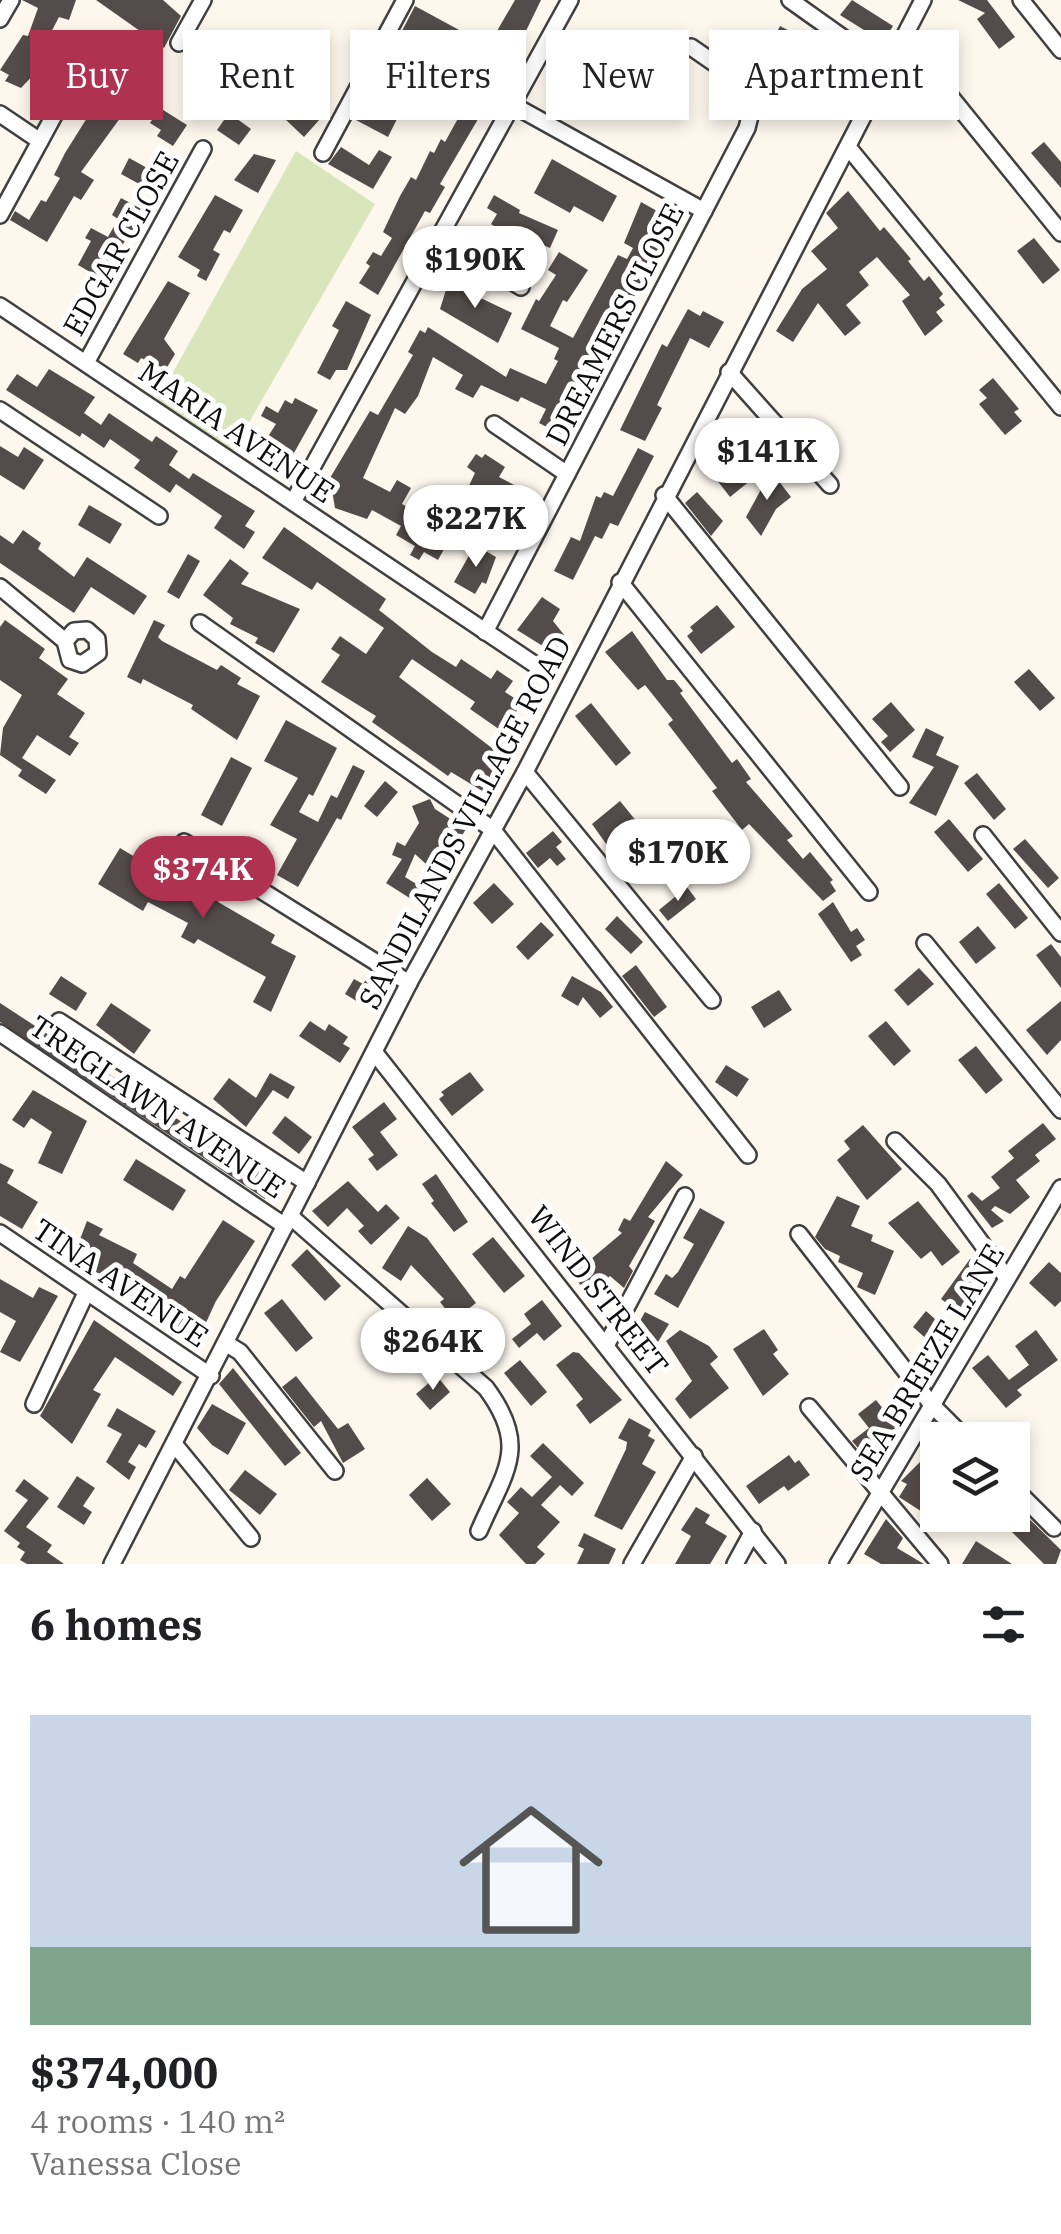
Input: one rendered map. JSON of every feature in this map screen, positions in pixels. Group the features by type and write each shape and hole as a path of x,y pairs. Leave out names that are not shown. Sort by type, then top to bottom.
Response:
{"street":[{"path":"0,19 10,0"},
{"path":"179,43 203,0"},
{"path":"323,152 405,0"},
{"path":"526,80 570,0"},
{"path":"790,0 833,30"},
{"name":"SANDILANDS VILLAGE ROAD","path":"907,30 923,0"},
{"path":"1021,0 1061,50"},
{"name":"DREAMERS CLOSE","path":"485,632 747,128 756,92 691,47"},
{"path":"959,107 1061,233"},
{"path":"526,111 704,211"},
{"path":"0,114 40,141"},
{"path":"0,214 51,120"},
{"path":"293,502 504,120"},
{"name":"SANDILANDS VILLAGE ROAD","path":"112,1564 408,983 525,772 664,495 861,120"},
{"path":"848,147 1061,407"},
{"name":"EDGAR CLOSE","path":"86,363 203,149"},
{"path":"440,237 521,287"},
{"name":"MARIA AVENUE","path":"0,306 543,670"},
{"path":"729,372 830,485"},
{"path":"0,410 159,516"},
{"path":"494,424 567,474"},
{"path":"664,495 900,786"},
{"path":"620,582 870,892"},
{"path":"0,587 65,641"},
{"path":"200,623 492,829 748,1155"},
{"path":"525,772 712,1000"},
{"path":"983,835 1061,934"},
{"path":"184,842 408,983"},
{"path":"925,943 1061,1110"},
{"path":"58,1021 307,1182"},
{"name":"TREGLAWN AVENUE","path":"0,1033 288,1221 486,1388 506,1415 512,1431 510,1459 479,1531"},
{"name":"WIND STREET","path":"375,1052 777,1564"},
{"path":"895,1141 938,1184 1007,1278"},
{"name":"SEA BREEZE LANE","path":"838,1564 1061,1188"},
{"path":"607,1344 684,1196"},
{"name":"TINA AVENUE","path":"0,1233 211,1376"},
{"path":"800,1234 949,1422"},
{"path":"34,1404 86,1292"},
{"path":"227,1344 240,1352 336,1471"},
{"path":"808,1407 878,1496 940,1564"},
{"path":"175,1445 250,1538"},
{"path":"632,1564 694,1456"},
{"path":"1030,1504 1054,1528"},
{"path":"735,1564 754,1531"}],"green space":[{"path":"296,151 375,204 232,452 156,403"}],"building":[{"path":"22,0 76,0 69,20 59,17 52,30 30,30 38,8"},
{"path":"96,0 163,0 181,16 164,48 163,30 138,30"},
{"path":"515,0 541,0 526,31 498,30"},
{"path":"852,0 893,26 890,30 864,30 840,15"},
{"path":"958,0 987,0 1015,37 999,49 977,19 985,13"},
{"path":"415,6 459,30 402,30"},
{"path":"30,30 30,78 21,88 5,81 9,75 0,70 23,35 28,36"},
{"path":"163,110 187,125 173,146 157,136 161,130 150,123 163,120"},
{"path":"86,120 119,120 81,172 94,180 81,200 74,196 47,242 10,220 15,211 29,220 41,200 46,202 60,178 54,175"},
{"path":"224,120 239,120 251,129 239,145 217,130"},
{"path":"286,120 319,120 304,137"},
{"path":"356,120 396,120 388,137"},
{"path":"457,120 478,120 440,184 445,187 430,213 425,211 378,295 359,283 370,266 366,263 373,252 381,256 392,238 383,232 411,177 416,180 430,151 434,153 441,139 445,142"},
{"path":"1044,142 1061,162 1061,188 1031,153"},
{"path":"341,147 369,165 379,150 392,157 373,189 328,164"},
{"path":"254,154 276,160 258,193 234,180"},
{"path":"129,158 160,175 152,191 121,174"},
{"path":"552,159 617,196 603,222 574,206 570,213 534,193"},
{"path":"848,191 880,231 884,227 924,281 929,276 943,294 939,298 945,305 936,312 943,321 925,336 902,301 910,295 877,257 859,272 869,285 846,305 861,323 845,336 818,303 793,342 776,331 802,289 827,269 811,251 838,228 826,213"},
{"path":"215,195 243,210 230,233 224,230 213,250 220,254 206,281 197,276 200,270 178,257"},
{"path":"494,195 520,210 519,213 558,230 550,248 509,231 501,245 491,239 497,228 491,224 497,214 487,208"},
{"path":"121,198 145,211 115,256 119,258 102,279 78,265 91,241 85,238 91,228 108,237 118,219 112,215"},
{"path":"641,202 657,211 653,218 667,233 562,435 539,423 546,409 521,397 518,402 481,385 473,398 455,389 463,375 433,357 418,396 405,414 395,408 363,478 390,492 397,480 411,488 402,504 421,515 417,521 449,540 438,560 424,552 419,560 410,555 415,546 396,535 401,526 372,510 367,519 335,508 330,478 370,411 378,415 413,355 408,352 420,330 425,333 428,327 506,377 510,368 546,384 558,361 554,359 559,348 521,329 536,299 539,301 556,275 548,270 559,252 588,270 567,302 563,300 550,326 573,338 618,255 627,259 633,248 624,243"},
{"path":"1034,238 1060,270 1043,284 1017,251"},
{"path":"450,277 470,288 468,292 512,313 498,343 440,309"},
{"path":"168,281 190,293 164,339 175,354 166,369 141,358 138,363 123,354"},
{"path":"346,301 371,315 347,370 336,370 330,380 317,373 339,330 332,326"},
{"path":"688,309 700,316 703,311 724,322 709,348 690,338 657,405 662,408 645,441 620,430 662,344 667,347"},
{"path":"49,369 95,397 84,413 101,425 109,413 152,442 156,436 178,451 169,465 189,479 193,473 255,511 245,526 255,532 244,549 214,528 222,516 176,484 170,493 134,468 140,460 110,439 104,448 82,433 80,437 6,390 17,374 37,387"},
{"path":"993,378 1019,409 1014,412 1022,421 1005,435 979,404 987,398 979,390"},
{"path":"295,398 318,410 285,469 260,449 276,424 261,416 266,406 278,413 285,400 292,404"},
{"path":"756,424 769,440 754,452 766,468 730,497 706,466"},
{"path":"0,446 18,457 24,447 44,460 24,490 0,475"},
{"path":"638,448 654,456 618,526 610,523 602,539 595,536 573,580 554,571 571,537 580,541 596,496 601,498 604,492 613,496"},
{"path":"476,454 482,458 485,454 505,467 499,477 535,496 515,532 463,498 475,473 467,467"},
{"path":"771,471 791,497 776,509 761,536 746,517"},
{"path":"697,492 723,521 711,536 685,503"},
{"path":"89,505 122,524 110,544 78,525"},
{"path":"284,527 386,599 379,610 432,652 456,667 461,659 491,679 497,670 513,681 505,692 522,703 503,732 470,709 475,702 412,659 399,677 505,758 484,792 451,772 448,776 372,722 376,716 321,682 340,655 331,649 340,636 366,654 384,628 317,582 312,590 262,558"},
{"path":"23,530 41,543 38,549 74,577 87,557 147,596 134,615 91,587 74,613 0,563 0,535 13,544"},
{"path":"475,545 496,557 486,584 482,582 475,594 454,582"},
{"path":"188,554 200,561 179,599 167,592"},
{"path":"230,559 249,573 241,584 300,609 274,653 255,643 258,638 230,624 233,618 203,595"},
{"path":"542,597 560,609 553,621 565,636 554,653 517,630"},
{"path":"717,605 735,627 701,654 687,636 693,631 690,627"},
{"path":"5,620 45,649 39,658 68,679 57,694 85,713 69,737 79,743 70,756 37,735 22,758 56,780 46,794 18,776 22,770 0,755 3,728 22,695 0,680 0,627"},
{"path":"154,620 165,625 158,637 162,641 217,670 221,665 241,678 237,684 260,696 237,740 191,709 193,705 143,679 141,684 127,677"},
{"path":"632,631 667,680 674,680 683,691 680,693 732,763 737,759 751,779 746,782 793,836 787,840 803,859 810,852 833,880 830,882 836,891 823,901 749,824 742,830 712,791 717,788 668,724 673,720 645,685 638,690 605,652"},
{"path":"1029,669 1055,698 1040,711 1014,682"},
{"path":"891,702 915,730 890,752 881,742 888,736 872,719"},
{"path":"591,703 631,753 616,766 575,716"},
{"path":"286,720 337,748 313,796 309,794 299,812 318,822 331,795 337,798 353,765 365,771 341,820 337,818 298,887 277,875 297,839 270,825 298,778 264,761"},
{"path":"926,728 944,737 936,755 959,766 936,816 909,803 934,767 912,757"},
{"path":"231,757 252,768 222,826 201,815"},
{"path":"977,773 1006,809 994,820 964,783"},
{"path":"385,781 398,792 377,817 364,806"},
{"path":"430,799 435,809 466,829 449,856 454,860 439,876 415,854 405,877 431,893 422,906 386,883 402,859 392,855 397,842 405,846 419,823 412,806"},
{"path":"620,801 637,822 630,827 659,860 633,882 592,824"},
{"path":"949,819 983,859 968,872 934,832"},
{"path":"553,831 562,842 556,847 566,859 557,866 550,858 538,868 526,853"},
{"path":"1025,839 1059,878 1048,888 1013,849"},
{"path":"120,848 175,881 222,895 218,902 275,935 271,943 296,956 271,1012 253,1002 266,977 198,939 194,944 181,937 188,923 148,902 143,911 98,884"},
{"path":"494,883 514,904 492,924 473,903"},
{"path":"999,883 1028,918 1015,929 986,894"},
{"path":"687,887 696,899 668,921 659,910"},
{"path":"833,902 851,932 857,928 865,940 856,946 862,955 851,962 818,914"},
{"path":"617,916 643,942 631,954 605,929"},
{"path":"541,922 554,935 528,960 516,947"},
{"path":"978,926 996,948 976,964 959,942"},
{"path":"1051,944 1061,957 1061,988 1036,955"},
{"path":"636,965 667,1007 654,1017 622,976"},
{"path":"919,968 934,984 908,1006 894,990"},
{"path":"61,976 87,993 76,1011 49,994"},
{"path":"572,976 601,992 613,1007 600,1018 583,997 578,1006 561,996"},
{"path":"367,978 385,989 371,1010 345,994 354,979 363,984"},
{"path":"779,990 792,1010 764,1028 751,1007"},
{"path":"1061,1001 1061,1040 1047,1055 1026,1030"},
{"path":"0,1003 275,1183 265,1199 0,1022"},
{"path":"111,1003 151,1030 134,1054 96,1025"},
{"path":"310,1021 325,1031 329,1024 348,1037 343,1044 350,1048 340,1063 299,1036"},
{"path":"886,1021 911,1051 894,1066 868,1036"},
{"path":"976,1046 1003,1080 986,1094 958,1060"},
{"path":"726,1065 749,1079 737,1097 715,1082"},
{"path":"470,1072 484,1090 452,1116 439,1099 444,1095 441,1092"},
{"path":"270,1073 295,1087 288,1099 273,1090 246,1127 213,1099 229,1078 256,1098"},
{"path":"33,1090 87,1121 62,1174 38,1163 52,1132 31,1118 24,1128 12,1120"},
{"path":"384,1102 397,1119 380,1132 398,1155 377,1171 368,1159 374,1155 352,1127"},
{"path":"285,1116 312,1137 299,1154 272,1133"},
{"path":"1043,1123 1056,1139 1035,1155 1040,1161 1016,1180 1030,1197 1010,1214 995,1206 991,1210 1004,1221 992,1228 967,1196 972,1192 982,1201 1000,1188 991,1177 1014,1158 1008,1151"},
{"path":"863,1125 902,1169 867,1200 837,1160 850,1149 844,1141"},
{"path":"136,1159 186,1190 173,1211 123,1180"},
{"path":"666,1161 683,1175 648,1217 655,1221 629,1266 633,1271 624,1288 610,1276 589,1295 572,1275 622,1233 618,1230 624,1218 630,1221"},
{"path":"0,1163 14,1170 7,1183 38,1202 22,1229 0,1216"},
{"path":"436,1174 468,1222 454,1232 431,1203 434,1201 422,1184"},
{"path":"348,1181 378,1212 386,1204 400,1218 371,1245 358,1231 364,1226 347,1208 328,1227 312,1211"},
{"path":"837,1196 860,1206 851,1226 873,1235 871,1241 894,1251 875,1295 857,1287 863,1273 838,1262 840,1256 825,1249 815,1237"},
{"path":"918,1201 960,1252 942,1266 931,1251 921,1259 888,1223"},
{"path":"700,1208 725,1222 678,1308 654,1294 666,1274 672,1278 678,1272 694,1244 683,1238"},
{"path":"223,1220 255,1241 216,1301 197,1342 127,1293 130,1289 72,1260 87,1221 103,1229 99,1235 137,1254 133,1263 172,1289 180,1276 185,1279"},
{"path":"408,1226 427,1238 476,1303 454,1320 440,1302 444,1299 411,1265 401,1281 382,1268"},
{"path":"493,1237 525,1276 504,1293 472,1254"},
{"path":"307,1249 341,1286 325,1301 291,1265"},
{"path":"970,1259 990,1274 961,1314 941,1299"},
{"path":"1049,1262 1061,1273 1061,1301 1055,1307 1029,1283"},
{"path":"0,1279 33,1298 39,1287 58,1296 20,1362 0,1352 16,1321 0,1312"},
{"path":"282,1299 313,1338 296,1352 264,1313"},
{"path":"542,1300 562,1326 544,1341 537,1333 519,1348 512,1339 531,1324 524,1314"},
{"path":"926,1311 954,1336 940,1351 913,1327"},
{"path":"645,1312 669,1324 648,1358 626,1346"},
{"path":"94,1320 182,1382 173,1396 115,1357 93,1390 101,1394 72,1444 40,1416"},
{"path":"764,1329 778,1350 773,1354 789,1374 763,1396 733,1349"},
{"path":"680,1330 709,1346 718,1357 710,1364 729,1388 690,1419 675,1399 692,1381 666,1341"},
{"path":"1036,1330 1058,1360 1017,1390 1022,1395 1006,1408 972,1368 988,1355 1009,1380 1029,1365 1015,1346"},
{"path":"573,1352 579,1353 622,1400 590,1424 576,1405 583,1399 556,1365"},
{"path":"520,1360 547,1392 531,1406 504,1373"},
{"path":"233,1368 301,1453 285,1466 219,1384"},
{"path":"296,1376 338,1429 348,1423 365,1449 343,1463 321,1421 314,1427 282,1387"},
{"path":"437,1376 450,1392 430,1410 416,1394"},
{"path":"876,1400 900,1430 877,1448 885,1460 875,1468 852,1441 869,1428 858,1414"},
{"path":"212,1404 246,1423 228,1455 197,1428"},
{"path":"117,1408 156,1431 146,1448 139,1444 128,1462 136,1467 129,1480 106,1462 122,1434 107,1426"},
{"path":"629,1418 651,1430 648,1436 655,1440 642,1464 656,1472 622,1530 594,1516 626,1449 627,1442 618,1438"},
{"path":"543,1443 584,1483 572,1496 560,1485 541,1505 560,1522 537,1547 545,1554 535,1564 526,1564 499,1535 519,1513 507,1502 521,1487 532,1497 552,1477 530,1456"},
{"path":"789,1455 795,1463 799,1460 810,1475 788,1491 784,1486 759,1504 746,1486"},
{"path":"920,1462 920,1510 899,1497 907,1484 901,1481"},
{"path":"245,1470 277,1494 260,1515 229,1490"},
{"path":"77,1476 95,1488 83,1506 92,1512 84,1525 57,1507"},
{"path":"427,1478 451,1504 432,1521 409,1495"},
{"path":"24,1479 49,1498 26,1527 52,1545 47,1552 64,1564 27,1564 20,1560 25,1552 17,1547 20,1543 4,1531 28,1500 15,1491"},
{"path":"696,1507 710,1515 705,1523 727,1536 710,1564 675,1564 691,1536 681,1530"},
{"path":"886,1519 903,1538 897,1548 924,1564 881,1564 864,1554"},
{"path":"1030,1520 1061,1550 1056,1564 1044,1564 1012,1532 1030,1532"},
{"path":"584,1533 616,1549 609,1564 577,1564 584,1549 578,1546"},
{"path":"976,1541 1012,1564 962,1564"}]}
